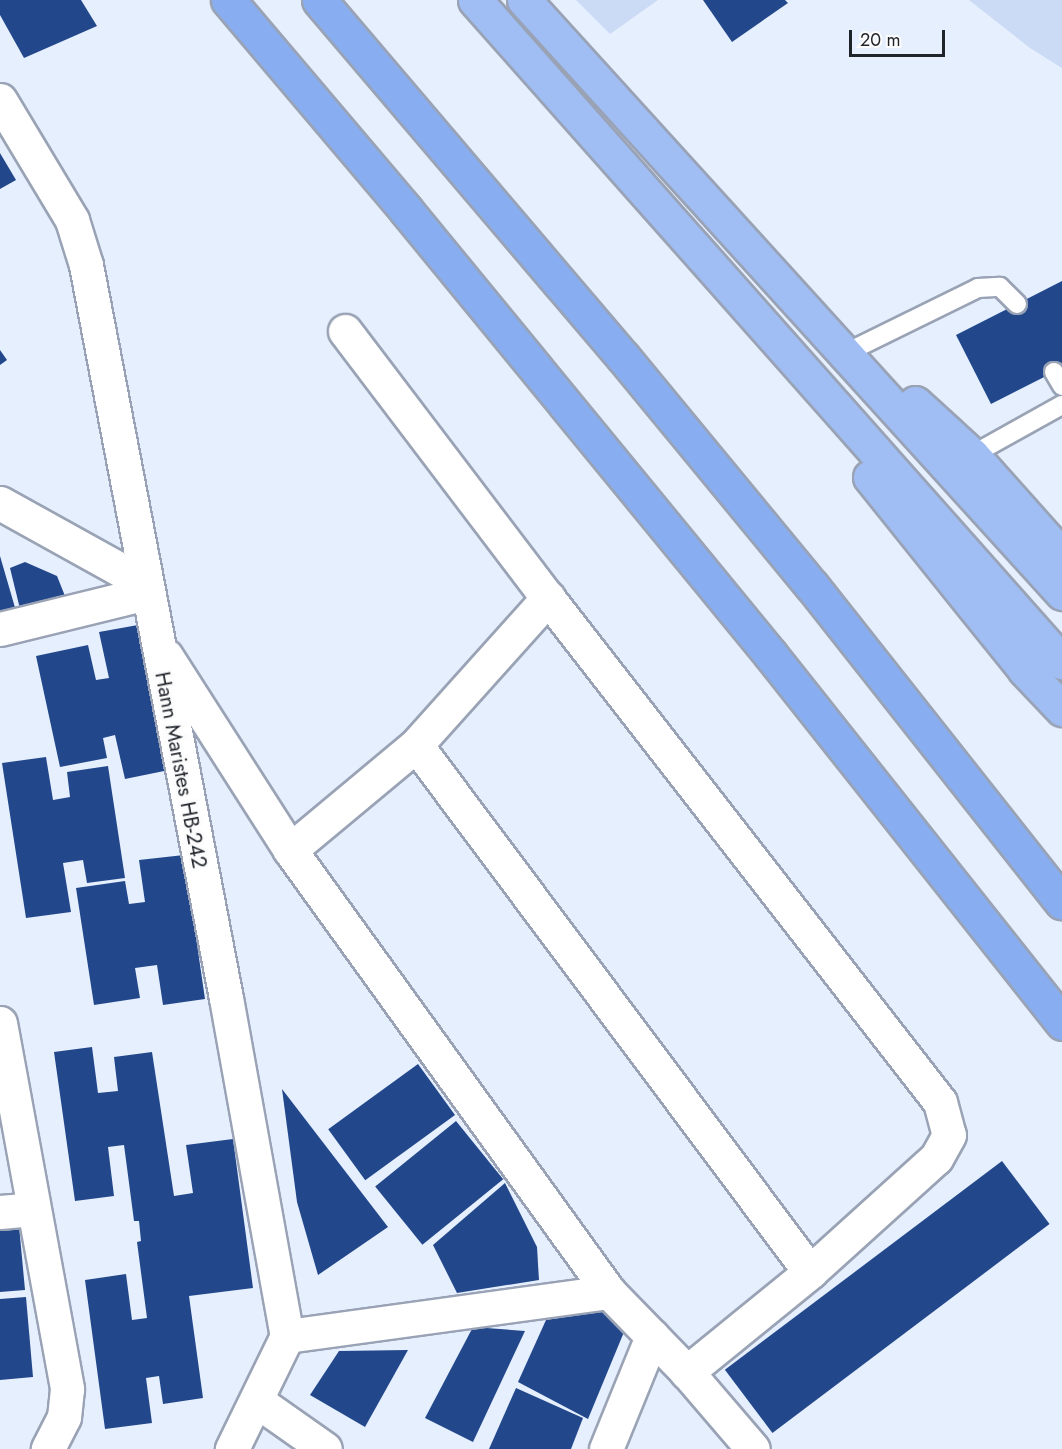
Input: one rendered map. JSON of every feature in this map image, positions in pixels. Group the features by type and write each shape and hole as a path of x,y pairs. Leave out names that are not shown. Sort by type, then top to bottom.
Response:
{"highway":[{"path":"228,0 405,209 770,654 1062,1023"},
{"path":"319,0 623,357 812,586 1062,902"},
{"path":"475,0 1062,662"},
{"path":"524,0 1062,593"},
{"path":"617,162 1025,670 1062,709"},
{"path":"816,322 856,348 972,455 1062,556"}],"street":[{"name":"Hann Maristes HB-242","path":"0,100 51,182 76,231 86,265 226,998 287,1335"},
{"path":"345,331 548,598 940,1102 949,1135 936,1158 810,1272 687,1372"},
{"path":"0,503 146,588"},
{"path":"0,629 146,588"},
{"path":"290,850 416,745 548,598"},
{"path":"156,639 290,850 609,1292 687,1372 753,1449"},
{"path":"416,745 810,1272"},
{"path":"0,1023 67,1389 64,1417 48,1449"},
{"path":"0,1212 33,1209"},
{"path":"232,1449 287,1335 609,1292"},
{"path":"606,1449 652,1336"},
{"path":"257,1401 325,1449"}],"lane":[{"path":"856,348 978,288 1000,287 1017,304"},
{"path":"972,455 1062,405"}],"shaded area":[{"path":"576,0 658,0 610,34"},
{"path":"969,0 1062,0 1062,68 1030,48"}],"building":[{"path":"0,0 81,0 97,26 24,58 0,15"},
{"path":"703,0 785,0 788,3 732,42"},
{"path":"0,153 16,180 0,189"},
{"path":"1062,281 1062,368 991,404 956,335"},
{"path":"0,350 7,360 0,365"},
{"path":"0,556 16,611 0,615"},
{"path":"25,562 57,576 65,596 21,613 10,568"},
{"path":"138,625 169,770 125,779 115,735 103,738 107,758 60,767 36,656 88,645 96,680 109,678 99,632"},
{"path":"46,757 53,800 70,797 67,772 108,766 125,878 87,883 83,860 63,863 71,912 26,918 2,763"},
{"path":"184,855 205,999 163,1005 157,965 135,968 140,998 94,1005 76,888 125,881 129,904 145,902 139,860"},
{"path":"92,1047 98,1093 118,1091 114,1057 152,1052 174,1196 193,1193 186,1145 233,1139 253,1288 189,1296 203,1398 163,1404 159,1376 146,1378 152,1423 105,1429 85,1280 126,1274 132,1320 147,1318 137,1242 141,1241 139,1221 134,1221 124,1145 108,1147 114,1196 75,1201 54,1052"},
{"path":"418,1064 455,1115 365,1180 328,1129"},
{"path":"282,1089 388,1227 318,1275 297,1202"},
{"path":"456,1121 503,1179 422,1245 375,1186"},
{"path":"1002,1161 1050,1224 772,1433 725,1370"},
{"path":"505,1183 537,1247 539,1280 457,1293 433,1245"},
{"path":"19,1226 25,1290 0,1292 0,1227"},
{"path":"26,1297 33,1377 0,1380 0,1299"},
{"path":"603,1311 624,1332 588,1419 518,1382 546,1320"},
{"path":"473,1327 525,1331 473,1442 425,1418"},
{"path":"408,1350 365,1427 310,1395 339,1351"},
{"path":"516,1388 583,1418 571,1449 489,1449"}]}
